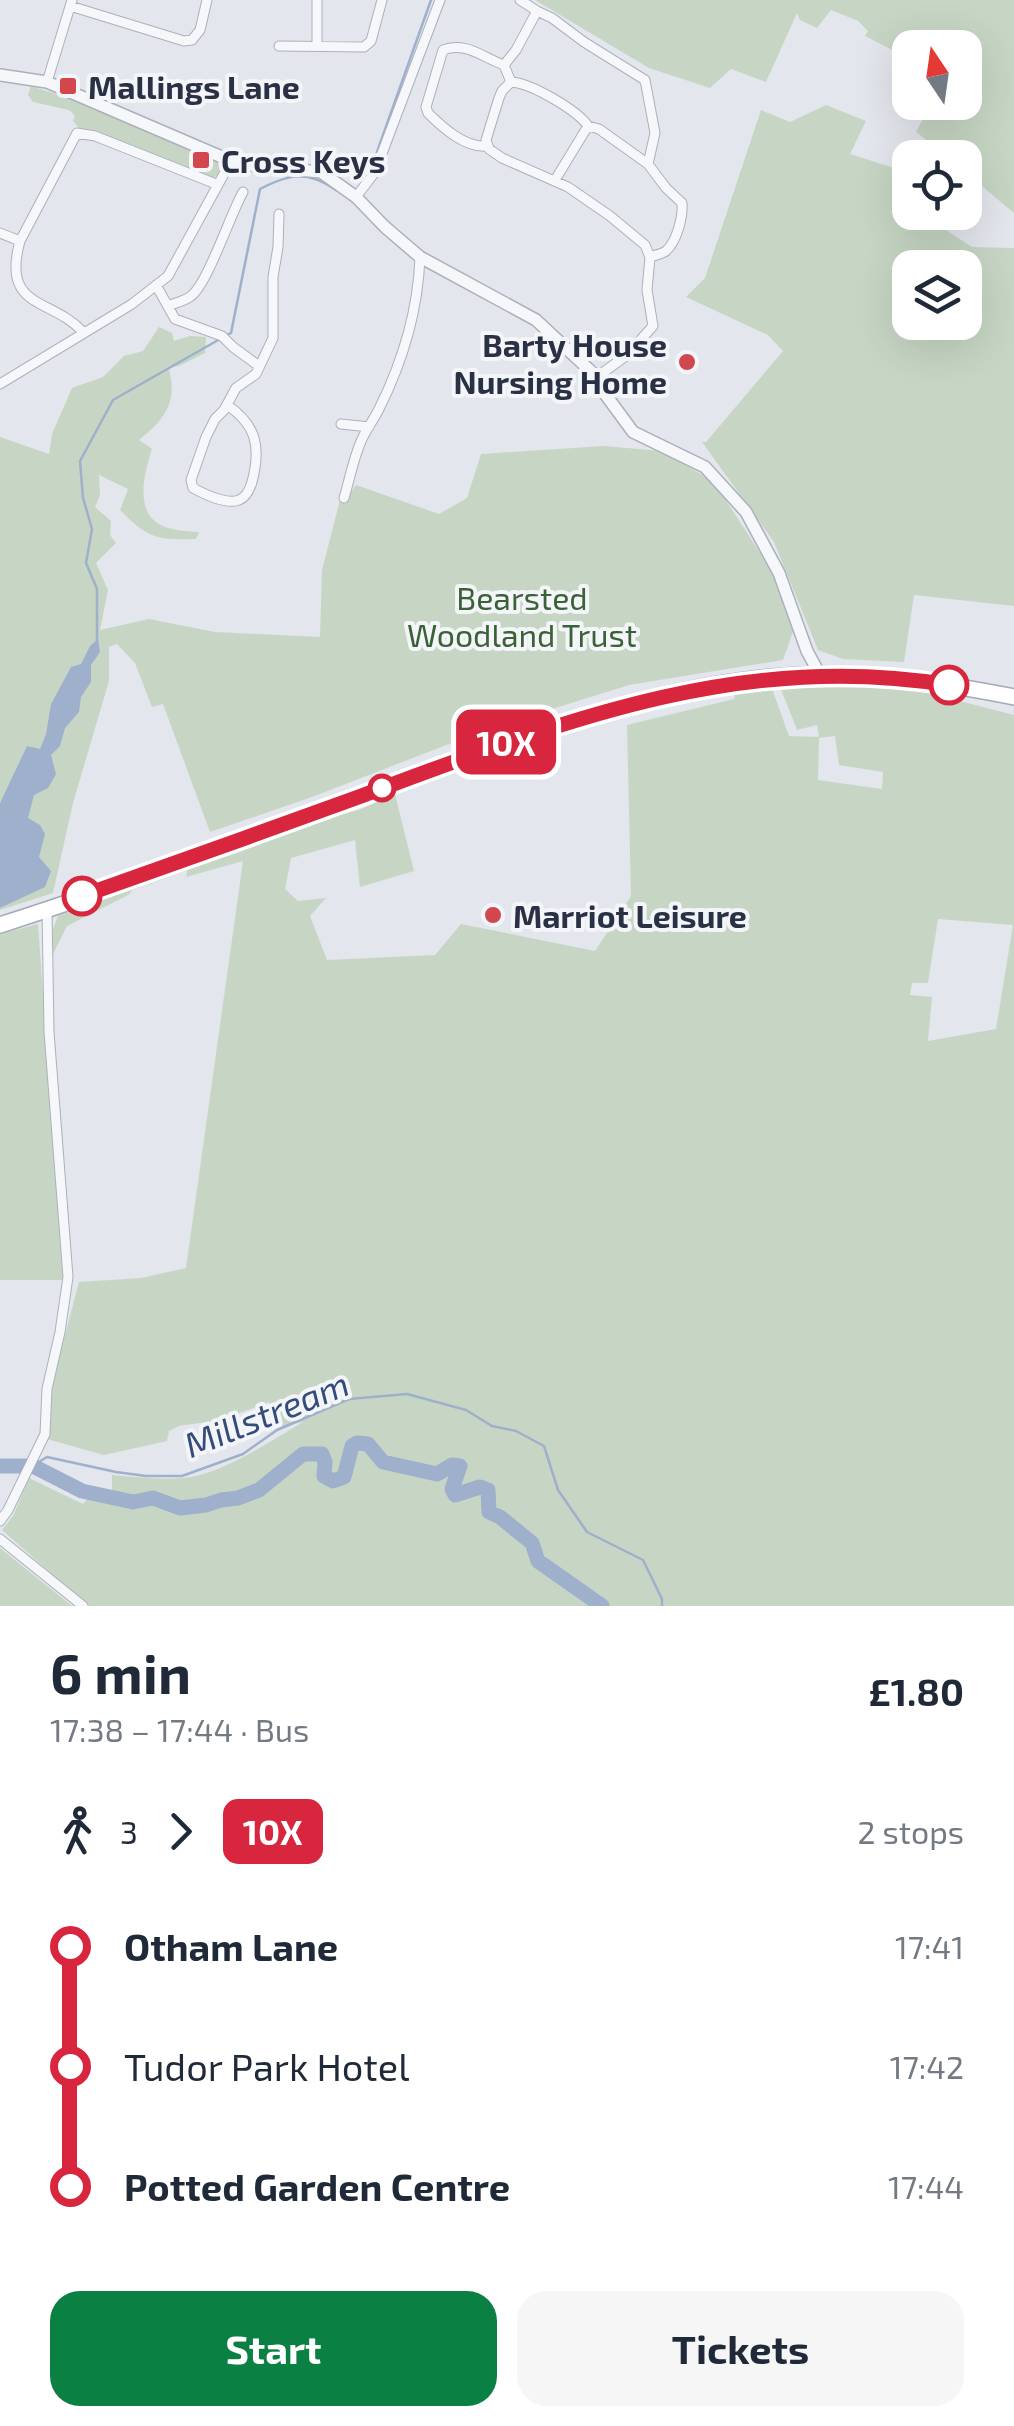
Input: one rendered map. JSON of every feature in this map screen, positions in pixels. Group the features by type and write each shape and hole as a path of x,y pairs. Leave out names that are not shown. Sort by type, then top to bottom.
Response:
{"main road":[{"path":"0,925 478,752 560,725 696,689 757,679 820,675 922,680 1014,696"}],"street":[{"path":"47,82 71,3 184,41 192,40 200,30 206,0"},
{"path":"316,0 316,46"},
{"path":"279,46 364,47 371,41 382,0"},
{"path":"356,197 375,172 440,0"},
{"path":"520,0 645,80 655,134 648,164"},
{"path":"504,65 537,11"},
{"path":"487,146 477,146 456,136 430,116 426,106 446,48 470,50 504,65 511,82"},
{"path":"0,75 47,82 231,161 320,172 356,197 420,257 536,320 597,378 633,432 706,467 746,512 779,573 807,651 820,675"},
{"path":"511,82 535,89 580,116 588,126 599,128 648,164 680,200 683,209 669,247 650,257"},
{"path":"511,82 499,98 487,146 502,158 556,180 630,232 650,257 646,290 654,326 628,355 597,378"},
{"path":"556,180 588,126"},
{"path":"83,332 23,292 14,260 20,241 77,133 94,136 216,184"},
{"path":"0,384 132,304 168,276 231,161"},
{"path":"168,306 191,296 203,282 243,192"},
{"path":"227,405 246,420 257,446 250,490 242,500 232,502 193,488 190,480 215,419 236,388 256,374 273,338 279,214"},
{"path":"0,233 20,241"},
{"path":"344,498 362,438 402,356 414,319 420,257"},
{"path":"156,284 176,319 222,336 260,366"},
{"path":"341,424 369,427"},
{"path":"800,676 807,651"},
{"path":"0,1521 44,1434 47,1389 68,1277 49,1032 47,909"},
{"path":"0,1539 83,1606"}],"green space":[{"path":"535,0 1014,0 1014,213 982,186 982,140 926,140 916,132 922,120 982,120 982,30 892,30 892,50 865,36 868,31 858,21 831,10 817,28 800,20 797,13 766,82 731,69 710,88 649,68"},
{"path":"31,86 74,100 216,161 222,170 213,179 81,130 69,110 33,102 28,95"},
{"path":"826,105 866,121 850,154 892,167 892,230 946,230 972,247 1014,248 1014,606 914,595 904,662 843,659 818,650 774,542 702,442 783,351 768,335 686,297 705,278 761,110 790,122"},
{"name":"Bearsted Woodland Trust","path":"159,327 172,333 174,341 206,337 205,353 168,367 171,400 163,417 139,440 152,449 144,499 146,509 159,524 199,532 196,539 182,539 146,532 120,510 128,489 99,475 100,495 95,507 111,521 110,535 116,543 96,563 108,590 100,630 149,619 215,632 320,637 322,570 341,496 347,498 356,485 439,514 467,498 481,454 604,446 662,451 714,482 777,579 795,626 783,660 629,685 485,730 210,832 163,704 152,707 135,663 117,644 109,647 109,681 73,803 53,893 0,910 0,437 49,454 52,434 72,388 103,377 124,356 143,351"},
{"path":"770,683 789,736 819,737 817,725 797,730 781,689 819,684 921,691 1014,715 1014,1606 88,1606 2,1530 13,1516 29,1478 83,1504 90,1495 112,1501 112,1475 172,1479 205,1474 303,1422 274,1428 269,1402 221,1420 179,1426 169,1431 167,1441 104,1455 47,1439 50,1392 79,1282 141,1278 186,1268 243,861 186,877 188,868 395,794 414,871 360,887 355,840 291,858 285,889 298,901 326,898 310,916 327,960 435,955 461,924 595,951 631,896 627,725 734,699 735,694","holes":["835,736 839,765 883,772 882,789 818,780 819,738","938,919 1013,925 996,1029 928,1041 932,997 910,995 912,983 928,983"]},
{"path":"133,887 130,894 67,926 51,958 58,916"},
{"path":"38,924 63,1280 0,1280 0,934"},
{"path":"0,1548 72,1606 0,1606"}],"water":[{"path":"98,639 100,652 91,665 91,682 81,697 79,712 65,728 60,746 51,755 56,774 48,788 34,795 28,818 40,825 45,834 39,857 51,871 45,887 0,908 0,803 27,746 40,749 51,704 71,667 81,664"}],"waterway":[{"path":"371,169 431,0"},
{"path":"227,335 231,333 260,189 298,176 316,179 336,190"},
{"path":"97,641 97,589 86,563 92,529 83,498 80,461 113,400 220,339"},
{"name":"Millstream","path":"34,1465 47,1457 116,1472 182,1476 243,1454 277,1430 349,1399 407,1394 466,1410 492,1426 516,1431 544,1446 558,1490 587,1532 643,1560 662,1606"},
{"path":"0,1466 33,1466 82,1491 133,1502 153,1498 180,1508 238,1498 259,1490 303,1454 322,1454 324,1476 333,1481 344,1477 352,1446 368,1444 383,1462 437,1474 452,1465 460,1466 452,1489 455,1495 480,1487 488,1490 489,1512 532,1543 538,1561 602,1606"}],"bus line":[{"name":"10X","path":"82,896 478,752 664,696 742,681 820,675 875,676 949,685"}],"place":[{"name":"Mallings Lane","path":"68,86"},
{"name":"Cross Keys","path":"201,160"},
{"name":"Barty House Nursing Home","path":"687,362"},
{"name":"Marriot Leisure","path":"493,915"}]}
